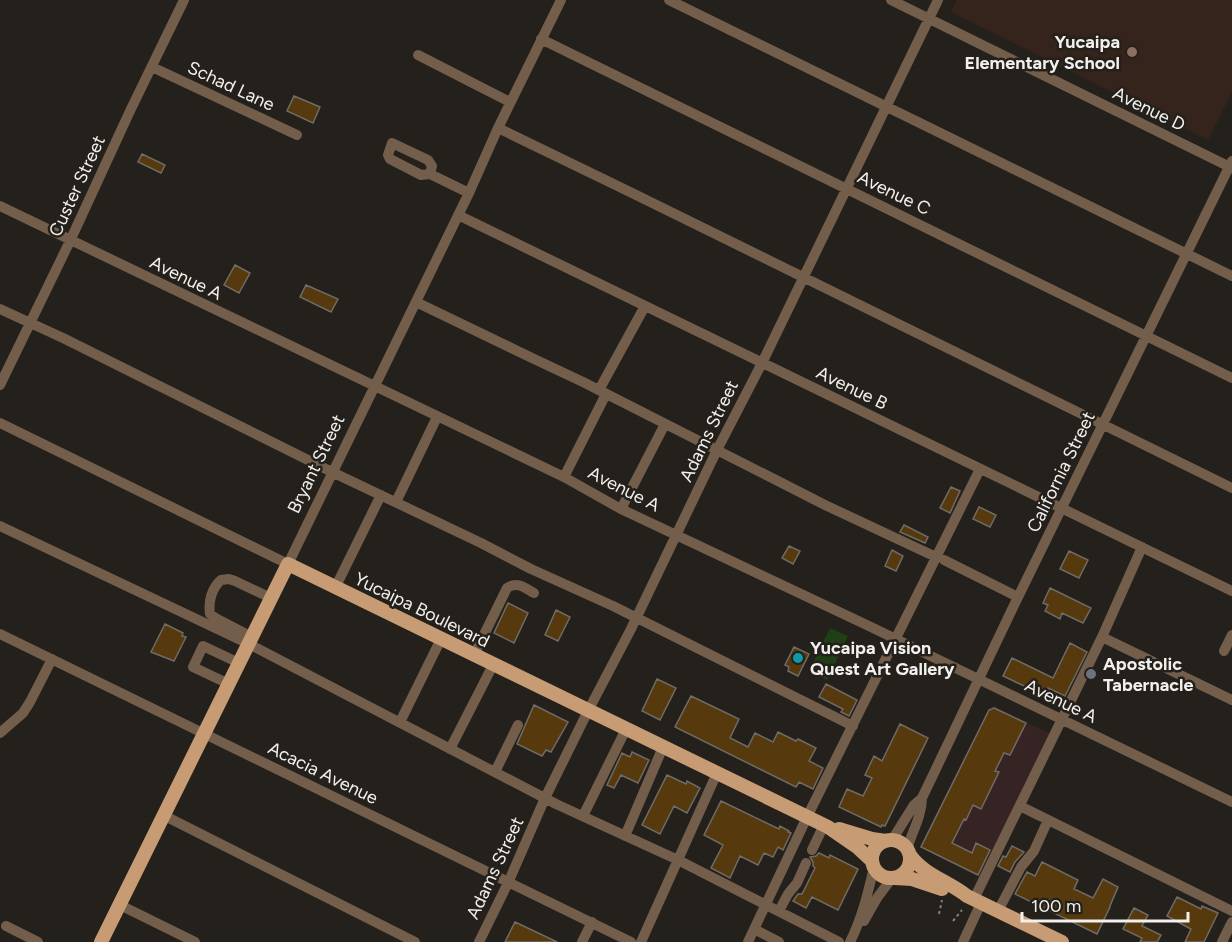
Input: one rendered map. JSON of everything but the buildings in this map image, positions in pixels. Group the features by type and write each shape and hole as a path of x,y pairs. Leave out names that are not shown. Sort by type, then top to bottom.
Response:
{"main road":[{"name":"Yucaipa Boulevard","path":"288,564 826,826 857,847 873,864"},
{"name":"Bryant Street","path":"100,942 288,564"},
{"name":"Yucaipa Boulevard","path":"826,826 872,839 889,840"},
{"path":"974,899 912,879 882,875 873,864 875,849 889,840 901,843 923,870 974,899 1062,942"},
{"path":"894,878 906,872 910,861 909,852"}],"street":[{"name":"Custer Street","path":"0,385 184,0"},
{"name":"Bryant Street","path":"288,564 561,0"},
{"path":"669,0 1232,276"},
{"name":"Avenue D","path":"891,0 1231,165"},
{"name":"Adams Street","path":"479,942 545,798 636,619 938,0"},
{"name":"Avenue C","path":"541,39 1232,378"},
{"path":"418,55 510,102"},
{"name":"Schad Lane","path":"152,67 297,135"},
{"path":"498,128 1232,488"},
{"name":"California Street","path":"909,852 914,828 922,809 922,798 1018,597 1231,165"},
{"path":"430,174 469,193"},
{"name":"Avenue A","path":"0,206 564,477 621,509 1232,802"},
{"name":"Avenue B","path":"458,215 1232,591"},
{"path":"416,302 603,392 825,505 1018,597"},
{"path":"564,477 645,306"},
{"path":"0,309 853,726"},
{"path":"396,502 437,417"},
{"name":"Yucaipa Boulevard","path":"0,423 288,564"},
{"path":"621,509 665,424"},
{"path":"747,942 896,639 940,558 980,469"},
{"path":"335,588 381,495"},
{"path":"0,526 250,641 545,798 678,860 839,942"},
{"path":"963,942 974,899 1102,637 1143,547"},
{"path":"250,641 210,614 209,603 214,588 221,579 230,579 271,598"},
{"path":"474,655 507,588 517,584 534,593"},
{"name":"Acacia Avenue","path":"0,634 592,922 616,939 631,942"},
{"path":"1224,651 1232,635"},
{"path":"1102,637 1232,700"},
{"path":"400,722 441,639"},
{"path":"229,684 193,667 203,646 239,663"},
{"path":"0,733 23,713 52,659"},
{"path":"450,749 493,665"},
{"path":"495,772 518,724"},
{"path":"583,816 626,729"},
{"path":"625,836 663,747"},
{"path":"641,942 717,773"},
{"name":"California Street","path":"889,840 914,804 922,798"},
{"path":"1020,806 1232,911"},
{"path":"163,815 415,942"},
{"path":"998,911 1021,867 1034,851 1048,820"},
{"path":"812,850 826,826"},
{"path":"779,911 797,883 806,863"},
{"path":"850,942 869,891 873,864"},
{"path":"857,928 866,919 877,898 894,878"},
{"path":"118,904 195,942"},
{"path":"582,942 592,922"},
{"path":"1222,942 1232,922"},
{"path":"6,926 38,942"},
{"path":"754,929 779,942"}],"path":[{"path":"939,914 942,900"},
{"path":"953,921 962,910"}],"shaded area":[{"name":"Yucaipa Elementary School","path":"957,0 1232,0 1232,92 1208,140 951,12"},
{"path":"994,706 1051,734 981,878 920,847 988,709"}],"green space":[{"path":"830,628 848,636 827,680 809,671"}],"place":[{"name":"Yucaipa Elementary School","path":"1132,52"},
{"name":"Yucaipa Vision Quest Art Gallery","path":"798,658"},
{"name":"Apostolic Tabernacle","path":"1091,674"}]}
